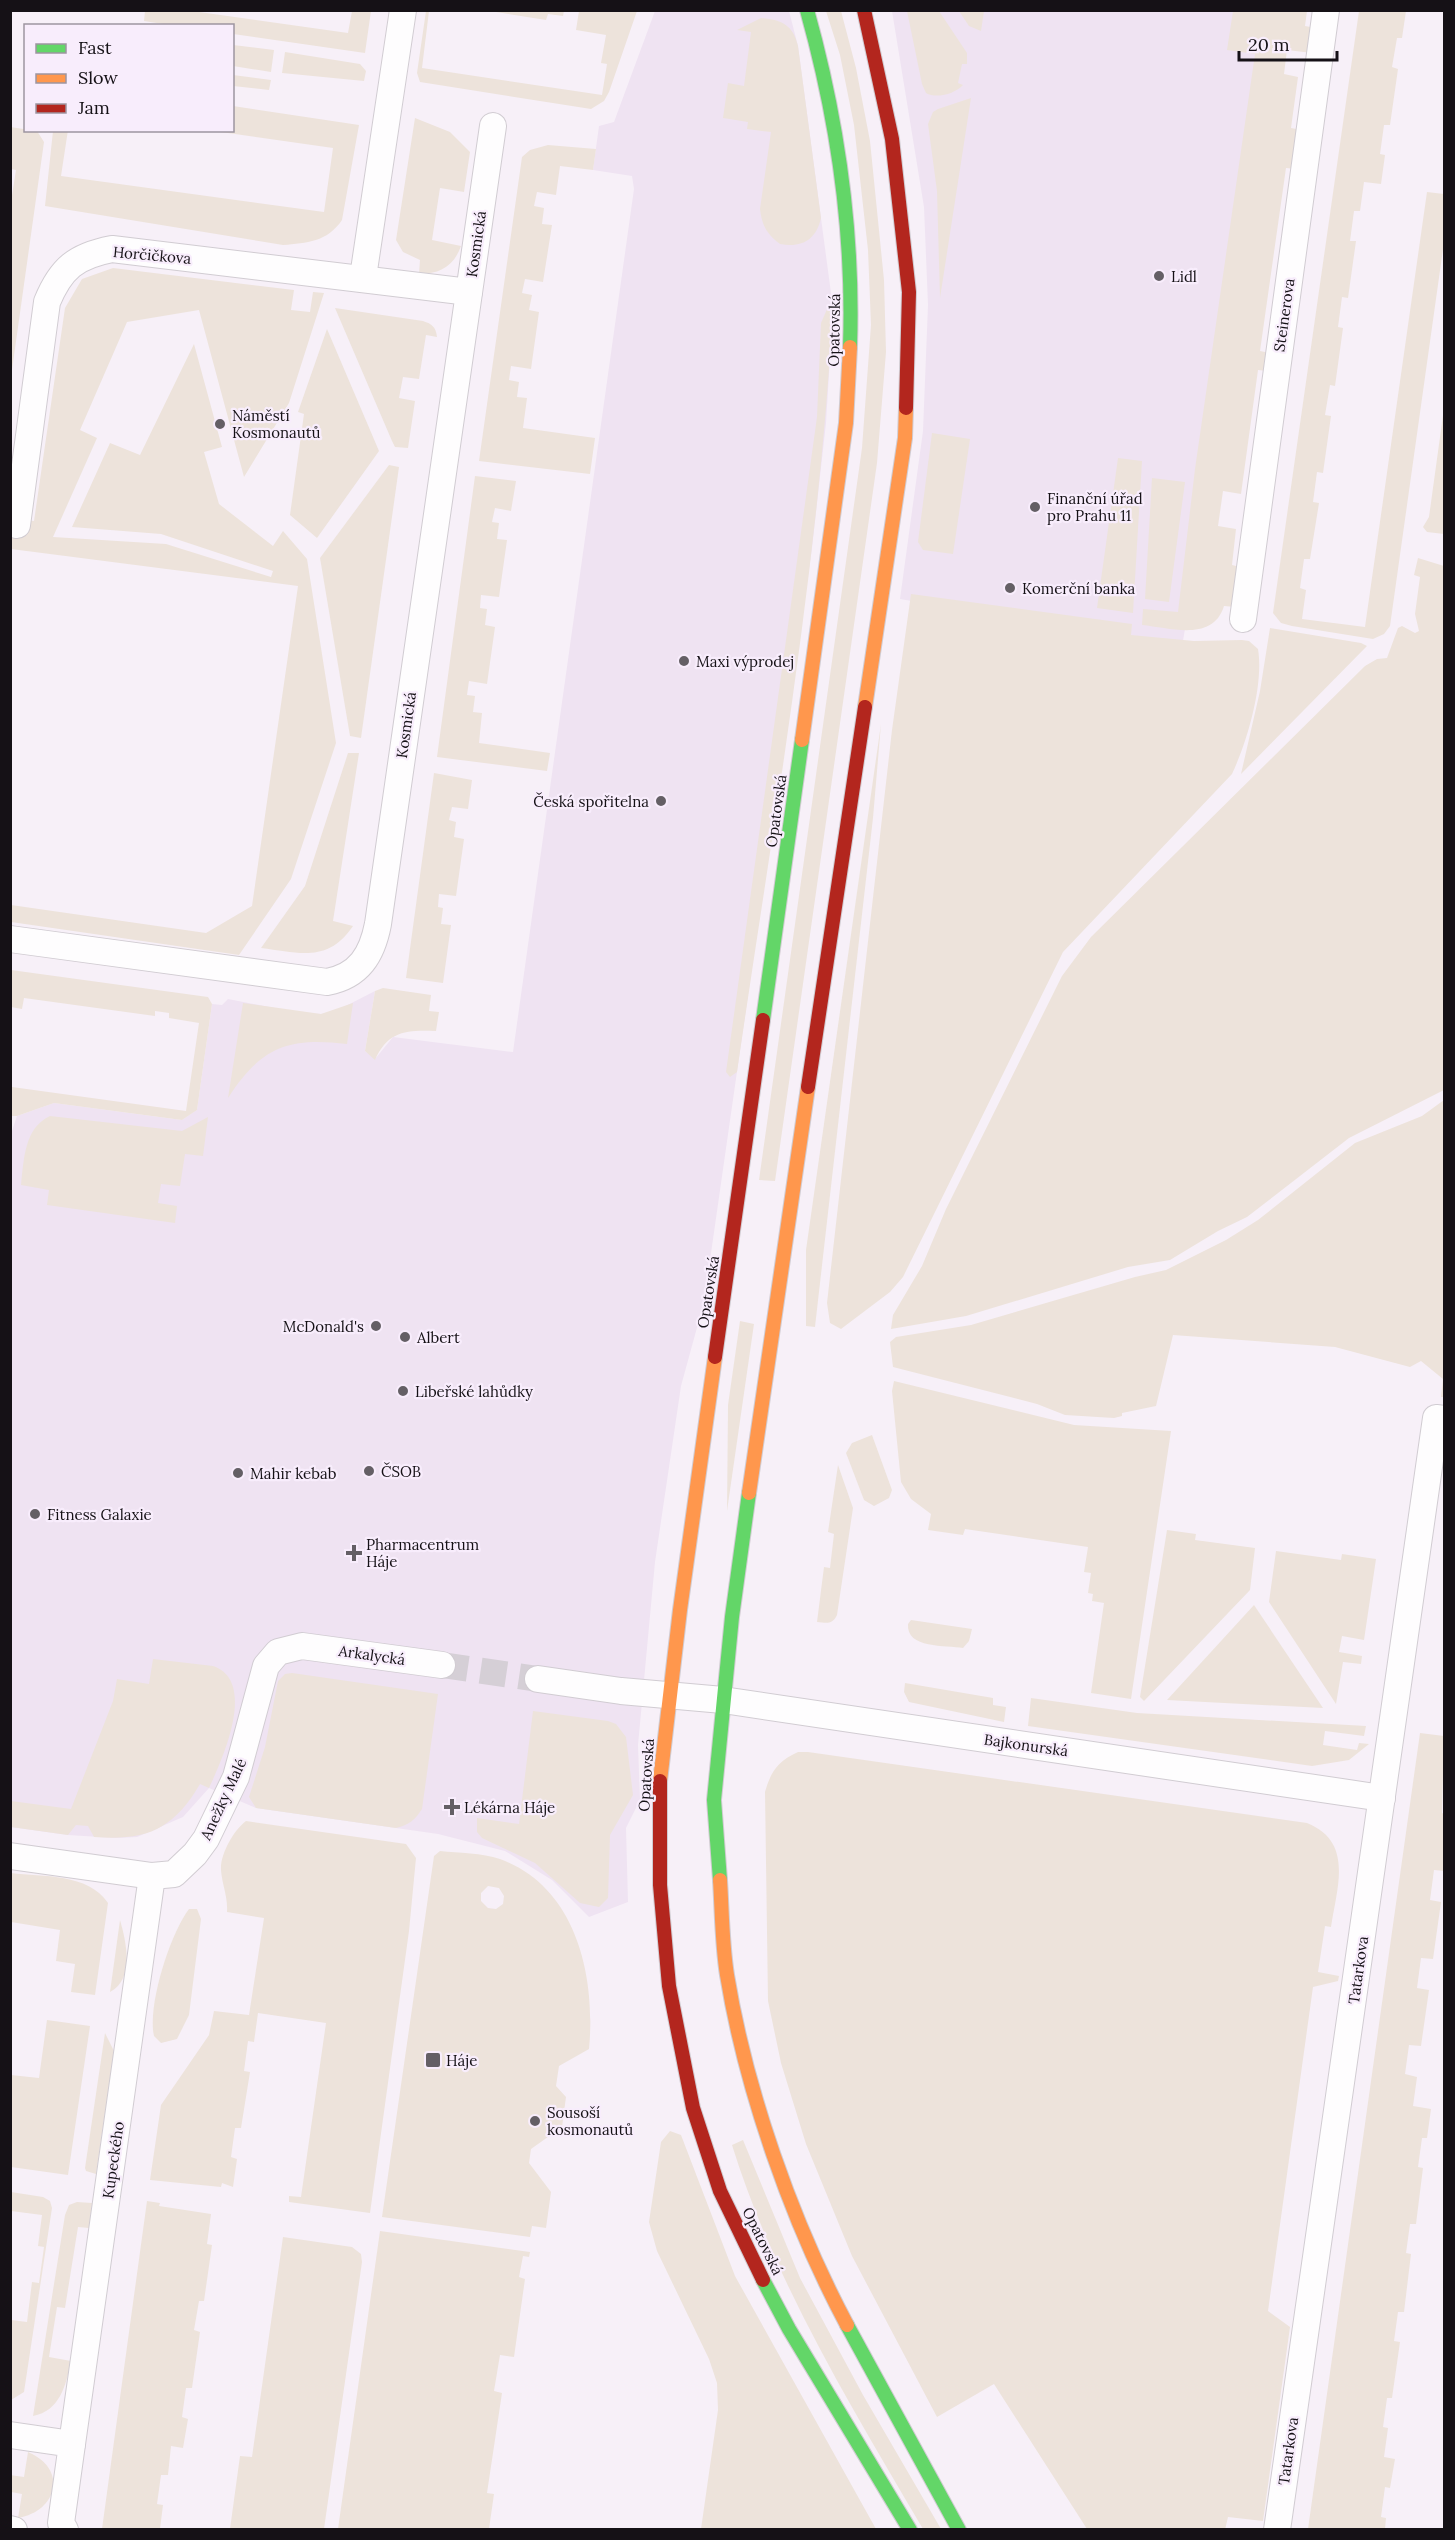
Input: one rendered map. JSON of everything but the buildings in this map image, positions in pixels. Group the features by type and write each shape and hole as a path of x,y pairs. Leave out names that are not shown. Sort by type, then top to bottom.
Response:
{"main road":[{"name":"Opatovská","path":"807,10 824,78 840,159 850,244 851,345 846,423 750,1123 710,1387 670,1695 660,1780 660,1885 669,1986 693,2108 720,2191 749,2253 815,2373 910,2529"},
{"path":"864,10 892,139 908,282 909,332 905,438 771,1338 732,1617 714,1800 722,1931 738,2028 756,2100 782,2179 845,2320 959,2529"},
{"path":"815,2373 823,2411"}],"street":[{"path":"363,277 403,10"},
{"name":"Steinerova","path":"1243,619 1326,10"},
{"name":"Kosmická","path":"10,939 327,982 346,978 364,961 375,942 378,924 493,126"},
{"name":"Horčičkova","path":"17,525 47,302 53,287 69,266 91,253 112,249 363,277 469,292"},
{"name":"Tatarkova","path":"1277,2529 1436,1418 1444,1419"},
{"name":"Arkalycká","path":"302,1646 442,1665"},
{"name":"Anežky Malé","path":"10,1856 152,1876 174,1874 206,1839 239,1768 266,1666 278,1652 302,1646"},
{"path":"538,1679 621,1691 670,1695"},
{"name":"Bajkonurská","path":"670,1695 1382,1798"},
{"name":"Kupeckého","path":"57,2527 72,2444 152,1876"},
{"path":"10,2435 72,2444"}],"shaded area":[{"path":"185,10 348,33 352,11 371,11 365,53 234,34 234,24 163,24 144,21 145,11"},
{"path":"426,11 429,11 422,68 602,95 607,64 601,63 606,35 576,30 579,11 637,11 609,92 604,101 591,109 420,82 417,73"},
{"path":"490,11 564,11 563,16 548,14 546,20"},
{"path":"655,11 789,11 798,46 833,308 826,423 812,548 704,1302 681,1386 655,1562 638,1745 640,1800 626,1828 628,1902 589,1917 552,1880 505,1851 438,1834 256,1808 209,1788 183,1817 137,1837 68,1835 11,1827 10,1137 17,1116 54,1103 182,1120 197,1110 212,1004 222,1005 228,999 300,1013 321,1014 336,1011 375,991 365,1051 375,1059 393,1037 513,1052 634,189 632,176 593,170 599,126 614,122"},
{"path":"826,11 841,11 856,68 870,141 884,280 886,352 877,463 775,1181 759,1180 862,448 871,325 868,250 854,125 840,55"},
{"path":"892,11 1279,11 1212,466 1182,647 900,599 923,431 928,305 924,207"},
{"path":"907,11 939,11 967,53 967,64 962,64 958,83 963,85 960,88 940,95 926,93 922,84"},
{"path":"959,11 984,11 981,31 969,26"},
{"path":"1233,11 1307,11 1305,26 1316,28 1312,53 1287,50 1284,74 1298,77 1291,128 1302,130 1296,169 1286,168 1260,351 1270,353 1267,371 1258,370 1241,494 1223,491 1218,526 1236,529 1232,565 1240,567 1235,607 1224,606 1219,617 1211,625 1201,629 1178,630 1142,625 1143,609 1178,612 1195,469 1255,54 1227,50"},
{"path":"1359,11 1406,11 1402,38 1397,38 1392,67 1398,69 1390,125 1384,125 1380,154 1385,155 1381,184 1364,182 1360,211 1354,211 1350,241 1356,241 1348,298 1342,297 1338,327 1343,328 1335,386 1330,385 1325,415 1331,416 1323,473 1317,472 1313,502 1319,503 1310,559 1304,559 1300,588 1306,590 1302,619 1365,627 1427,192 1444,194 1444,242 1390,626 1384,634 1373,639 1292,626 1281,623 1273,613"},
{"path":"761,18 781,22 790,28 798,46 821,218 812,237 795,245 780,244 775,240 768,233 761,215 771,132 747,129 748,122 723,118 728,83 744,86 751,32 737,30"},
{"path":"234,45 274,50 271,72 234,66"},
{"path":"285,52 360,64 366,71 364,81 282,73"},
{"path":"234,75 271,80 269,90 234,86"},
{"path":"971,98 940,298 937,191 928,124 933,112"},
{"path":"234,106 359,125 342,220 330,233 308,242 283,245 45,206 53,132 68,132 61,176 324,212 333,148 221,132 234,132"},
{"path":"415,118 450,132 470,152 464,192 440,188 432,240 461,246 454,259 445,268 419,274 420,260 403,252 396,240"},
{"path":"10,127 24,129 24,132 38,132 44,142 11,377 10,208 16,170 11,169"},
{"path":"548,145 596,149 593,170 560,166 556,195 537,192 534,206 544,208 542,224 552,225 543,282 525,279 522,293 532,295 529,310 539,312 531,369 511,366 509,380 519,382 517,397 527,398 523,428 595,438 590,474 479,461 522,157 530,150"},
{"path":"113,268 294,290 291,310 310,312 313,292 324,293 289,403 244,477 199,310 127,322 80,430 97,438 53,537 166,544 271,577 273,571 161,534 72,527 110,443 140,455 194,344 222,447 204,452 219,504 273,546 283,531 307,559 336,743 291,879 239,955 11,922 11,905 206,933 252,906 298,586 11,549 11,518 34,521 65,308 82,279"},
{"path":"828,307 833,308 826,404 794,691 737,1072 730,1077 726,1072 817,417 821,323"},
{"path":"335,308 423,321 435,328 437,337 426,335 419,379 403,377 399,398 415,401 408,448 395,447"},
{"path":"327,329 379,451 317,538 290,515 304,414 298,412"},
{"path":"1444,408 1444,534 1427,532 1423,527 1429,517"},
{"path":"932,433 970,439 953,554 923,550 918,542"},
{"path":"1118,458 1142,461 1133,613 1097,608"},
{"path":"389,465 399,467 361,738 350,736 320,558"},
{"path":"475,476 516,481 511,511 495,508 492,522 499,523 497,539 507,540 499,597 481,595 480,608 487,609 485,625 495,627 487,684 469,681 467,695 475,696 473,712 482,713 479,743 550,753 547,771 437,757"},
{"path":"1152,478 1185,482 1169,602 1145,599"},
{"path":"1418,558 1444,566 1444,1090 1349,1138 1247,1217 1218,1231 1170,1260 1128,1267 966,1316 891,1329 893,1315 922,1266 946,1209 1062,976 1091,937 1365,666 1377,659 1387,658 1398,628 1402,626 1415,633 1419,631 1415,614 1420,577 1414,575"},
{"path":"911,594 1132,624 1131,635 1194,641 1249,641 1258,649 1259,679 1253,713 1232,774 1063,952 903,1277 890,1292 841,1329 830,1323 827,1303 892,730"},
{"path":"1270,628 1361,643 1367,646 1241,774 1260,691"},
{"path":"881,724 873,818 815,1327 806,1326 806,1250"},
{"path":"348,753 359,753 333,921 353,926 334,946 323,951 301,953 261,948 305,886"},
{"path":"434,773 472,780 468,809 452,807 449,820 456,822 454,837 464,839 456,896 439,894 438,907 443,908 441,924 451,925 443,983 406,978"},
{"path":"11,970 208,997 212,1004 197,1110 182,1120 54,1103 11,1116 12,1087 186,1111 199,1023 169,1018 169,1013 155,1011 155,1016 24,998 22,1009 11,1007"},
{"path":"383,988 431,995 429,1011 439,1012 436,1031 408,1032 393,1037 380,1050 375,1060 365,1051 375,991"},
{"path":"243,1003 321,1014 353,1003 347,1044 308,1042 278,1049 252,1067 228,1098"},
{"path":"1444,1100 1444,1397 1441,1397 1443,1379 1421,1361 1410,1367 1335,1347 1173,1335 1156,1406 1122,1413 1122,1416 1114,1418 1065,1415 1037,1404 893,1367 890,1342 896,1337 971,1325 1166,1270 1226,1240 1258,1220 1355,1143 1422,1116"},
{"path":"50,1116 182,1131 208,1117 203,1156 185,1154 180,1186 161,1184 158,1203 177,1206 175,1223 47,1205 49,1190 21,1185 30,1137 41,1121"},
{"path":"740,1321 754,1324 727,1511 728,1405"},
{"path":"894,1381 1074,1425 1171,1431 1131,1699 1091,1693 1104,1603 1092,1601 1093,1594 1088,1593 1091,1573 1084,1572 1088,1547 965,1529 963,1535 928,1530 931,1514 911,1499 901,1482 892,1391"},
{"path":"872,1435 892,1490 889,1498 874,1506 864,1500 846,1453 852,1443"},
{"path":"838,1465 853,1508 837,1615 831,1622 826,1623 817,1622 824,1567 830,1568 834,1534 828,1532"},
{"path":"1167,1530 1196,1534 1195,1540 1255,1548 1250,1590 1144,1701 1140,1697"},
{"path":"1276,1551 1341,1560 1342,1554 1376,1559 1364,1640 1342,1636 1339,1652 1362,1656 1361,1664 1343,1662 1336,1704 1269,1602"},
{"path":"1254,1605 1323,1708 1167,1700"},
{"path":"911,1620 972,1629 969,1641 963,1648 920,1642 909,1632 908,1624"},
{"path":"153,1659 213,1666 226,1674 233,1687 235,1704 233,1722 209,1788 200,1784 190,1800 168,1822 143,1834 129,1837 94,1837 88,1826 76,1825 68,1835 11,1827 11,1801 71,1809 113,1701 117,1679 149,1684"},
{"path":"292,1673 438,1694 422,1809 411,1822 396,1828 256,1808 249,1797 265,1747 278,1681 285,1674"},
{"path":"905,1683 993,1698 993,1705 1006,1707 1004,1722 909,1702 904,1692"},
{"path":"1031,1698 1137,1713 1366,1726 1364,1736 1325,1731 1323,1745 1357,1750 1359,1743 1369,1744 1349,1760 1312,1766 1028,1726"},
{"path":"533,1711 608,1721 616,1724 626,1737 633,1795 610,1835 608,1898 599,1907 580,1903 535,1863 482,1838 477,1832 477,1818 519,1824"},
{"path":"1420,1733 1444,1736 1442,1813 1444,1814 1444,1871 1434,1870 1430,1900 1441,1902 1433,1959 1421,1958 1417,1988 1429,1990 1421,2046 1409,2045 1405,2074 1417,2077 1413,2106 1431,2109 1427,2138 1422,2138 1418,2167 1423,2168 1416,2224 1410,2224 1406,2253 1411,2254 1404,2312 1398,2312 1394,2341 1400,2342 1392,2398 1387,2398 1383,2427 1388,2428 1384,2457 1395,2459 1390,2488 1385,2487 1381,2517 1386,2518 1385,2529 1308,2529"},
{"path":"798,1752 1307,1823 1322,1831 1331,1842 1337,1854 1338,1882 1331,1927 1325,1926 1318,1972 1339,1976 1338,1981 1313,1987 1268,2311 1290,2327 1263,2521 1228,2517 1225,2530 1087,2529 994,2384 937,2417 852,2256 806,2144 781,2063 768,2001 765,1792 776,1768 785,1759"},
{"path":"246,1821 406,1844 416,1858 409,1931 370,2213 289,2202 289,2196 301,2197 326,2023 258,2013 254,2042 248,2041 244,2071 250,2072 241,2128 235,2128 231,2157 237,2159 233,2187 222,2183 221,2187 150,2180 161,2105 209,2035 214,2011 249,2015 264,1918 227,1912 221,1870 229,1843"},
{"path":"440,1851 486,1856 500,1859 526,1872 547,1890 564,1912 576,1937 584,1965 589,1993 589,2049 559,2066 556,2086 566,2097 562,2127 531,2149 529,2163 551,2192 546,2228 532,2226 530,2237 382,2217 434,1856","holes":["488,1886 499,1888 504,1896 503,1904 496,1909 488,1908 481,1901 481,1893"]},
{"path":"11,1873 77,1881 99,1893 108,1903 95,1995 71,1992 75,1964 56,1961 60,1930 11,1922"},
{"path":"189,1909 197,1909 201,1919 189,2015 177,2039 161,2043 154,2036 153,2023 157,1989 168,1952"},
{"path":"120,1920 126,1949 126,1969 118,1986 110,1992"},
{"path":"47,2020 90,2026 68,2175 11,2167 11,2075 39,2078"},
{"path":"105,2033 114,2051 96,2174 86,2171 85,2168"},
{"path":"670,2131 681,2135 735,2276 876,2529 701,2529 718,2410 717,2383 709,2359 657,2251 649,2222 661,2142"},
{"path":"743,2140 800,2278 863,2395 941,2529 923,2529 842,2390 792,2295 750,2196 732,2145"},
{"path":"11,2192 43,2197 50,2201 52,2208 24,2392 11,2400 11,2320 27,2322 32,2282 39,2283 44,2247 38,2246 42,2215 11,2211"},
{"path":"147,2201 160,2203 159,2206 211,2214 207,2244 212,2245 204,2301 199,2301 194,2330 200,2332 192,2388 186,2388 182,2417 188,2419 183,2448 171,2446 168,2475 161,2475 157,2504 163,2505 160,2529 102,2529"},
{"path":"77,2202 92,2203 89,2228 78,2227 65,2308 57,2307 49,2357 71,2361 64,2388 56,2403 50,2409 33,2416 65,2215 69,2205"},
{"path":"380,2231 530,2252 529,2257 523,2256 519,2277 525,2279 514,2357 500,2355 494,2391 502,2393 487,2493 494,2494 489,2529 338,2529"},
{"path":"283,2237 352,2247 361,2254 362,2262 324,2529 230,2529 240,2456 252,2457"},
{"path":"28,2452 41,2459 49,2468 53,2479 53,2489 49,2499 42,2507 32,2514 18,2518 22,2494 11,2492 10,2475 24,2477"}],"tunnel":[{"path":"442,1665 538,1679"}],"traffic: fast":[{"path":"807,10 827,93 842,177 849,261 850,347"},
{"path":"763,1020 802,740"},
{"path":"720,1880 714,1800 732,1617 749,1493"},
{"path":"763,2280 789,2329 910,2530"},
{"path":"847,2325 959,2530"}],"traffic: slow":[{"path":"802,740 846,423 850,347"},
{"path":"865,707 905,438 906,408"},
{"path":"749,1493 808,1087"},
{"path":"660,1781 680,1610 715,1357"},
{"path":"720,1880 727,1975 735,2019 759,2110 790,2200 847,2325"}],"traffic: jam":[{"path":"864,10 892,139 909,292 906,408"},
{"path":"808,1087 865,707"},
{"path":"715,1357 763,1020"},
{"path":"660,1781 660,1885 669,1986 693,2108 720,2191 763,2280"}],"place":[{"name":"Lidl","path":"1159,276"},
{"name":"Náměstí Kosmonautů","path":"220,424"},
{"name":"Finanční úřad pro Prahu 11","path":"1035,507"},
{"name":"Komerční banka","path":"1010,588"},
{"name":"Maxi výprodej","path":"684,661"},
{"name":"Česká spořitelna","path":"661,801"},
{"name":"McDonald's","path":"376,1326"},
{"name":"Albert","path":"405,1337"},
{"name":"Libeřské lahůdky","path":"403,1391"},
{"name":"ČSOB","path":"369,1471"},
{"name":"Mahir kebab","path":"238,1473"},
{"name":"Fitness Galaxie","path":"35,1514"},
{"name":"Pharmacentrum Háje","path":"354,1553"},
{"name":"Lékárna Háje","path":"452,1807"},
{"name":"Háje","path":"433,2060"},
{"name":"Sousoší kosmonautů","path":"535,2121"}]}
